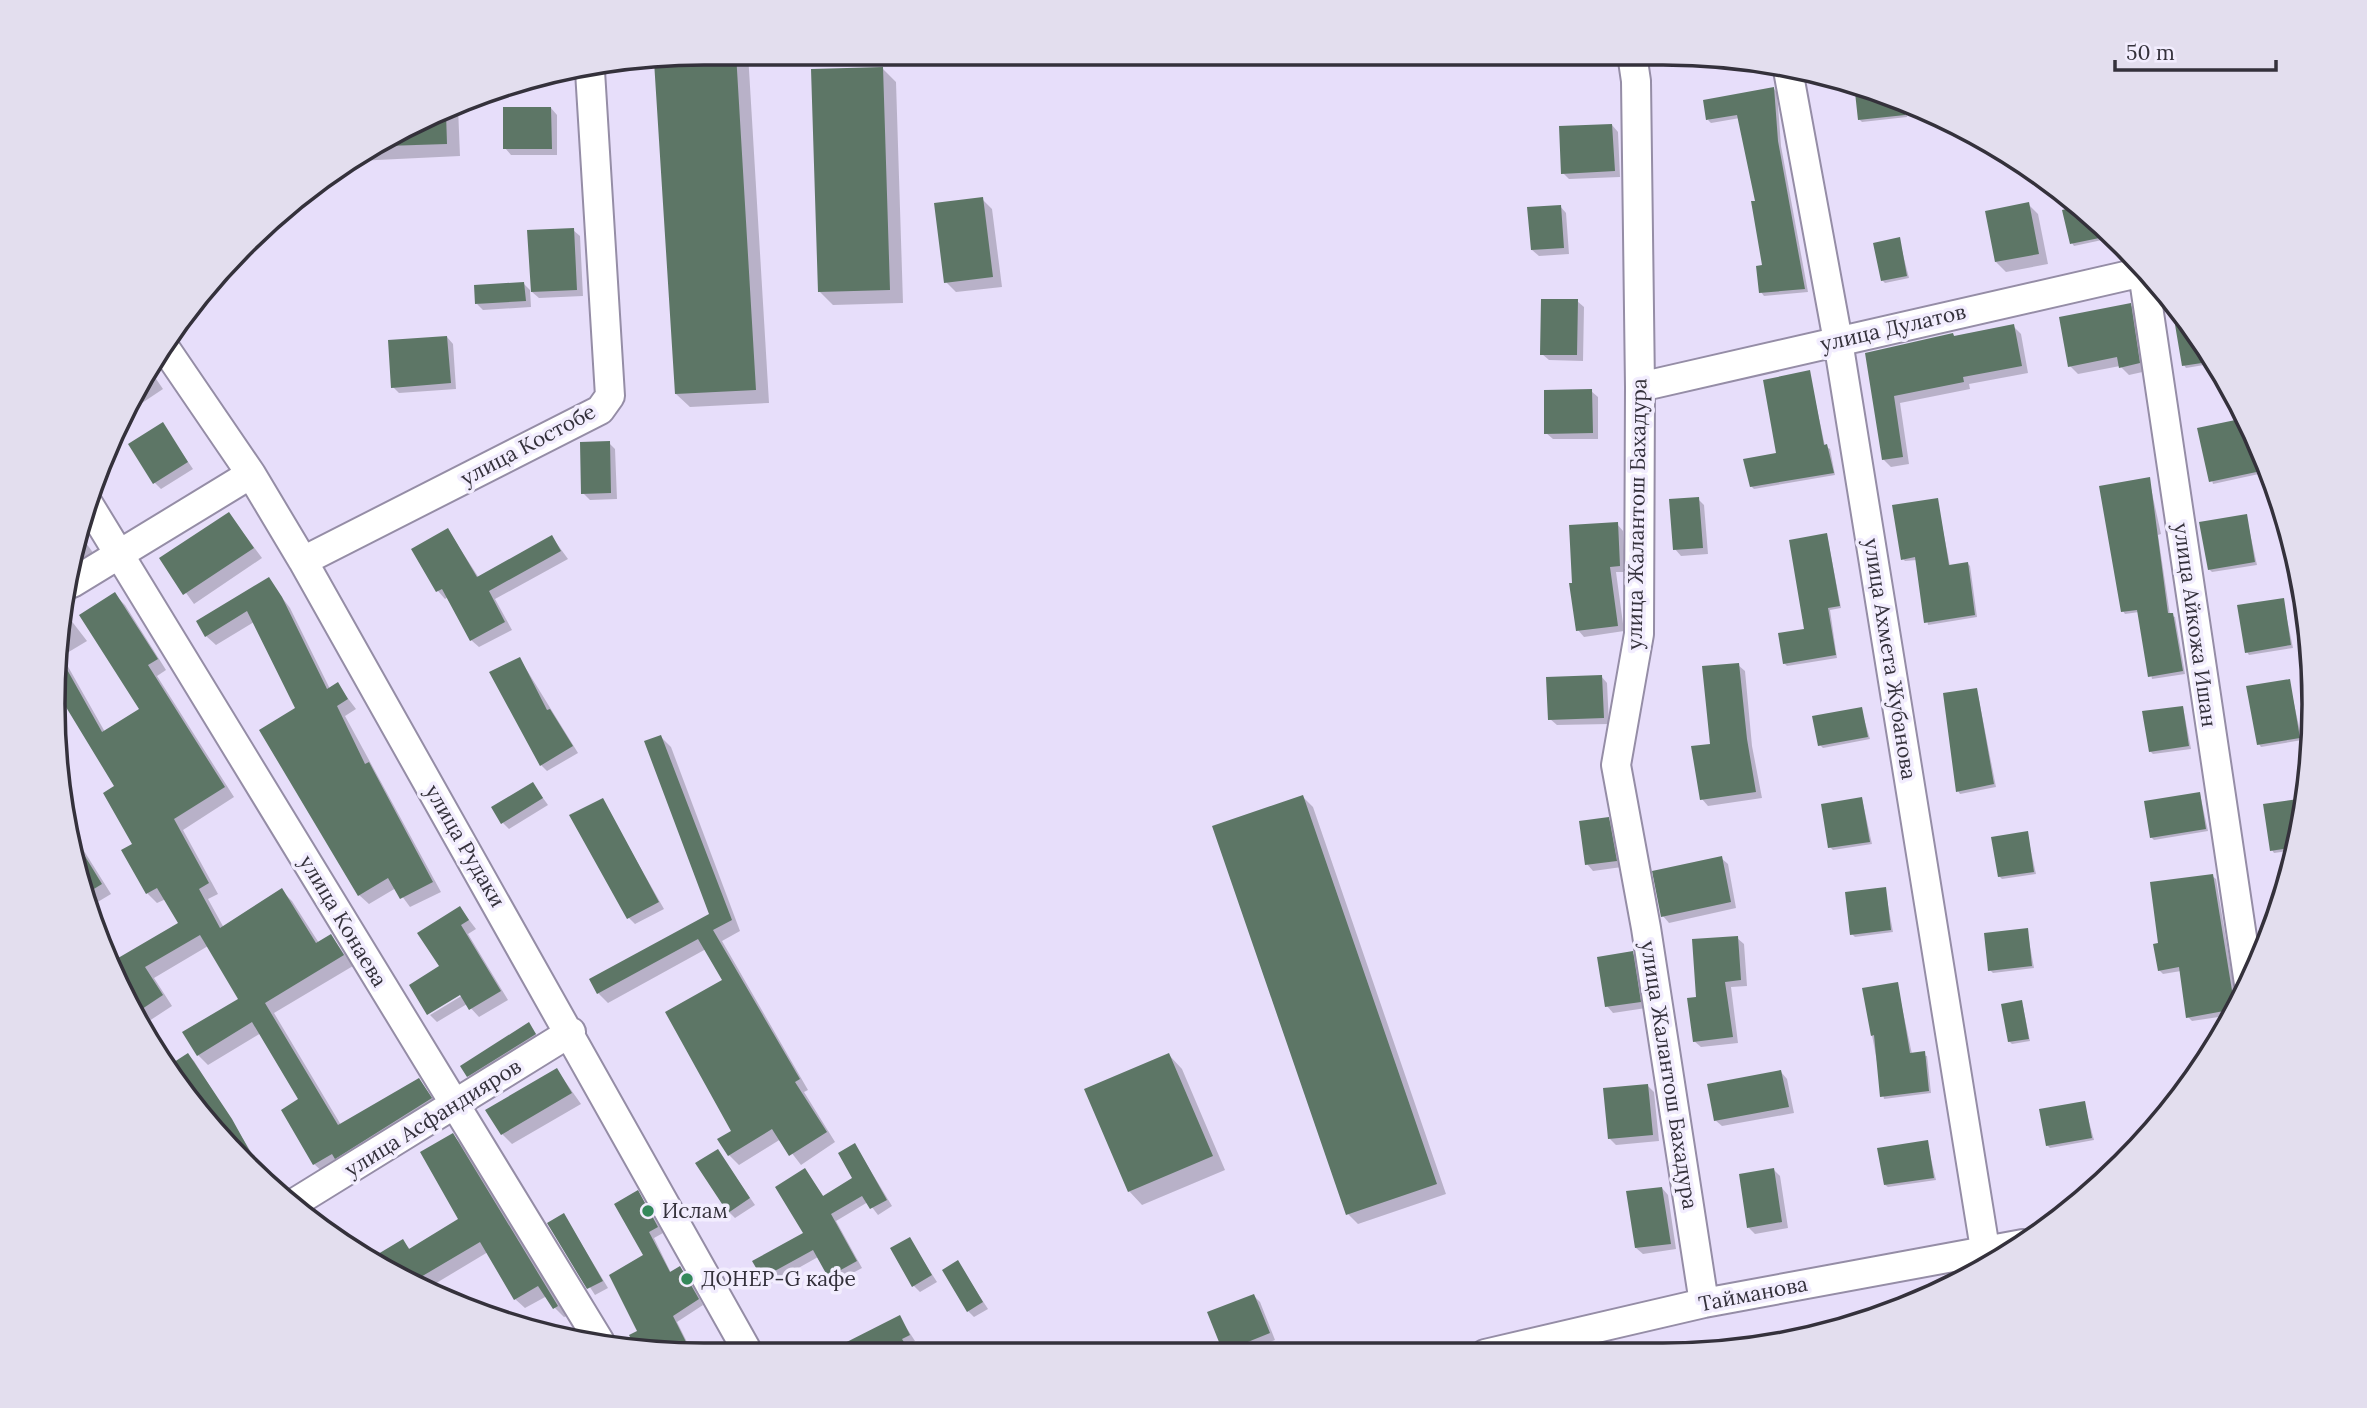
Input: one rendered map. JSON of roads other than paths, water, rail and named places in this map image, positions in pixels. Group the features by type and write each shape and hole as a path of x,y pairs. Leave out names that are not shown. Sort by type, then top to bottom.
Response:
{"street":[{"name":"улица Жалантош Бахадура","path":"1634,65 1640,387 1639,634 1616,765 1646,928 1704,1303"},
{"name":"улица Костобе","path":"303,561 600,410 610,396 590,75"},
{"name":"улица Ахмета Жубанова","path":"1789,77 1838,341 1985,1249"},
{"name":"улица Дулатов","path":"1640,387 2134,272"},
{"name":"улица Айкожа Ишан","path":"2146,286 2246,965"},
{"name":"улица Рудаки","path":"169,354 251,474 303,561 743,1343"},
{"path":"77,580 251,474"},
{"name":"улица Конаева","path":"95,513 595,1334"},
{"name":"улица Асфандияров","path":"301,1199 570,1032"},
{"name":"Тайманова","path":"1532,1343 1704,1303 2001,1247"}],"place":[{"name":"Ислам","path":"648,1211"},
{"name":"ДОНЕР-G кафе","path":"687,1279"}]}
